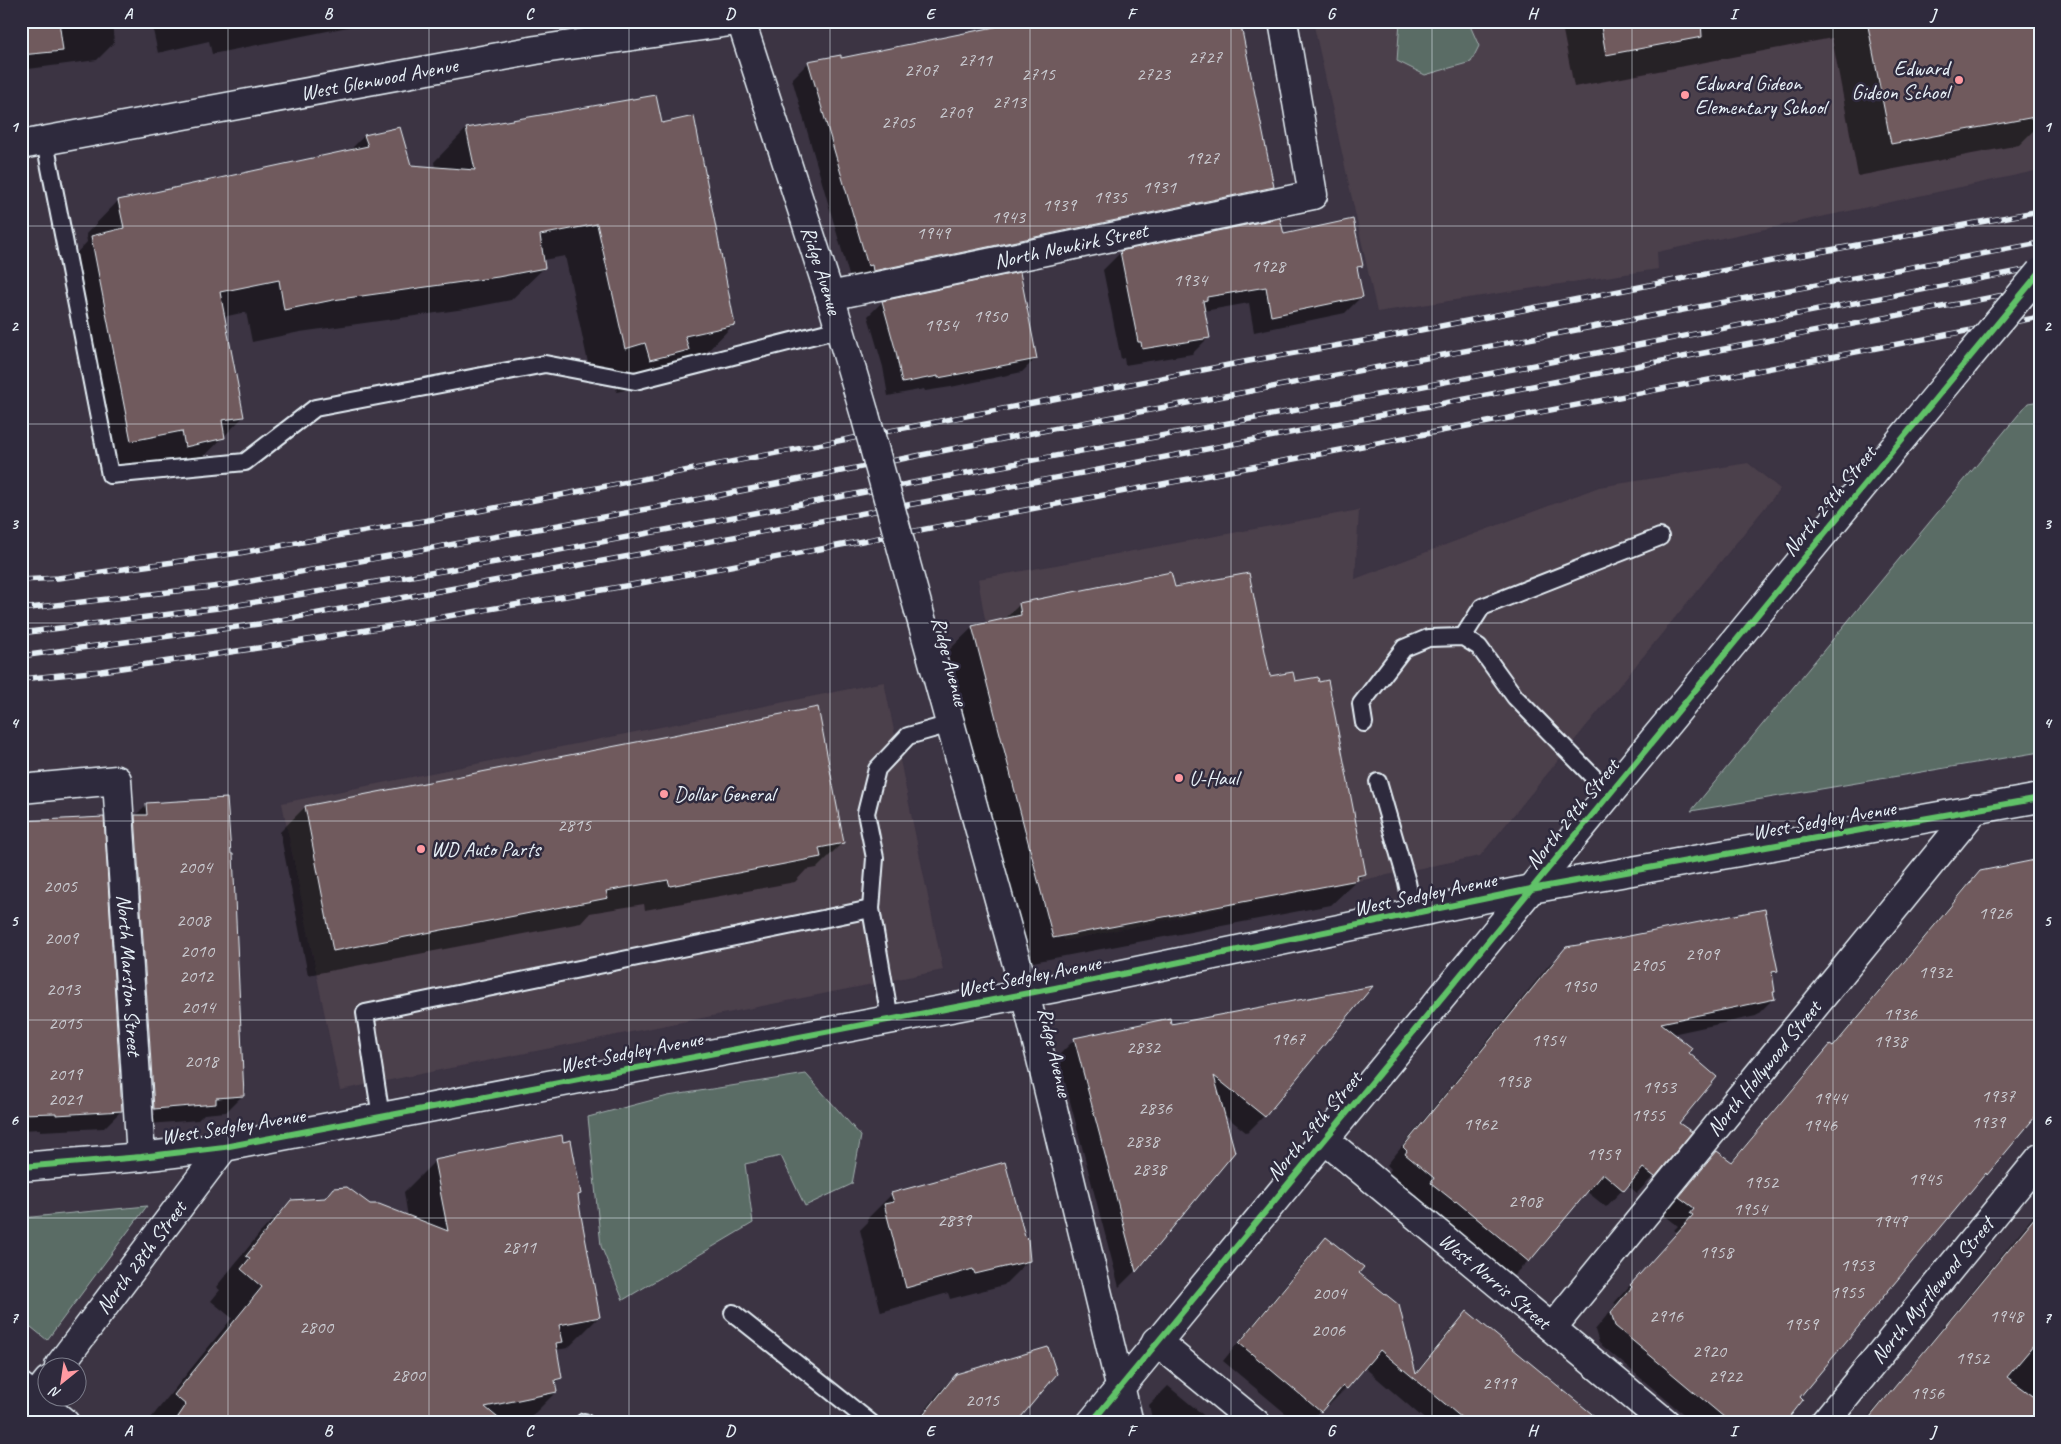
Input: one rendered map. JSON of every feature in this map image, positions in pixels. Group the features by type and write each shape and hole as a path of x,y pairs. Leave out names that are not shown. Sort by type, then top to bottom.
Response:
{"street":[{"name":"West Glenwood Avenue","path":"33,143 536,50 739,21"},
{"name":"Ridge Avenue","path":"739,21 830,296 919,611 1025,993 1129,1423"},
{"name":"North Newkirk Street","path":"830,296 1313,195 1283,21"},
{"name":"North 29th Street","path":"1091,1423 1156,1341 2040,272"},
{"name":"North Marston Street","path":"21,789 117,780 141,1157"},
{"name":"West Sedgley Avenue","path":"21,1167 141,1157 224,1147 1025,993 1531,888 2040,798"},
{"name":"North Hollywood Street","path":"1552,1328 1975,809"},
{"name":"West Norris Street","path":"1324,1140 1666,1423"},
{"name":"North 28th Street","path":"67,1356 224,1147"},
{"name":"North Myrtlewood Street","path":"1824,1423 2040,1158"},
{"path":"1156,1341 1256,1423"},
{"path":"31,1395 65,1423"}],"lane":[{"path":"33,143 110,474 245,462 316,408 545,364 636,381 839,329"},
{"path":"1464,637 1482,607 1660,537"},
{"path":"1364,723 1361,704 1404,648 1428,638 1464,637 1479,647 1515,697 1610,794"},
{"path":"890,1019 871,909 875,858 866,813 877,769 908,736 950,724"},
{"path":"1378,782 1407,882 1413,913"},
{"path":"381,1117 366,1013 871,909"},
{"path":"733,1313 871,1423"}],"shaded area":[{"name":"Edward Gideon Elementary School","path":"1313,21 2040,21 2040,170 1657,252 1658,269 1377,312"},
{"name":"U-Haul","path":"1748,463 1780,489 1480,856 1064,941 984,614 978,579 1359,510 1355,579 1599,487"},
{"path":"884,682 943,970 340,1090 282,803"}],"green space":[{"path":"1400,21 1468,21 1479,46 1471,62 1425,75 1397,61"},
{"path":"2040,401 2040,752 1691,811 2028,403"},
{"path":"806,1074 861,1136 852,1184 805,1206 781,1156 745,1164 753,1223 623,1300 601,1246 588,1117 668,1096"},
{"path":"147,1206 47,1340 21,1319 21,1218"}],"building":[{"path":"21,21 59,21 63,51 21,55"},
{"path":"1024,21 1240,21 1274,187 873,271 872,265 868,266 808,61 841,55 841,58"},
{"path":"1600,21 1701,21 1702,37 1606,55"},
{"name":"Edward Gideon School","path":"1867,21 2035,21 2040,45 2040,116 1891,144"},
{"path":"656,95 662,123 694,116 735,325 685,336 689,350 650,360 645,343 625,349 597,224 540,235 545,268 498,277 333,300 284,310 279,280 220,292 244,417 222,420 225,438 185,447 182,431 131,441 91,236 124,228 118,200 368,146 364,135 400,127 411,165 475,170 466,128"},
{"path":"1280,218 1284,234 1353,219 1363,266 1357,267 1363,297 1271,316 1266,287 1207,297 1207,300 1203,301 1210,338 1142,349 1141,342 1138,342 1120,251"},
{"path":"1020,272 1037,359 902,383 896,352 882,301"},
{"name":"U-Haul","path":"1171,572 1175,587 1249,573 1270,676 1293,672 1295,681 1318,677 1319,682 1328,680 1366,874 1357,876 1358,880 1053,938 972,626 1021,615 1019,603"},
{"path":"818,707 844,843 819,848 821,857 670,886 668,880 606,891 608,898 333,951 305,806"},
{"path":"227,798 231,854 233,854 244,1096 216,1098 216,1104 154,1109 135,815 147,815 146,803"},
{"path":"104,817 122,1111 56,1115 56,1113 21,1114 21,1066 24,1066 21,997 21,821"},
{"path":"2040,859 2040,1111 1987,1175 1986,1173 1800,1397 1803,1400 1785,1423 1731,1423 1615,1326 1611,1312 1632,1287 1630,1285 1693,1215 1690,1213 1694,1208 1679,1197 1717,1151 1732,1162 1830,1045 1833,1047 1980,871"},
{"path":"1765,909 1778,971 1772,972 1775,999 1661,1023 1692,1048 1689,1053 1717,1077 1679,1123 1692,1132 1655,1177 1643,1168 1624,1191 1603,1173 1529,1262 1456,1201 1431,1183 1434,1178 1405,1154 1407,1151 1403,1147 1566,947"},
{"path":"1373,986 1265,1117 1214,1076 1235,1152 1136,1272 1074,1038 1170,1018 1171,1024"},
{"path":"562,1135 563,1142 571,1140 581,1194 578,1195 580,1210 600,1317 559,1325 563,1342 556,1343 562,1378 555,1380 557,1392 485,1407 504,1423 174,1423 186,1405 174,1395 262,1287 241,1269 250,1258 246,1256 291,1200 325,1198 333,1188 347,1187 370,1204 379,1204 448,1231 434,1160"},
{"path":"1005,1162 1025,1236 1028,1239 1030,1261 975,1274 973,1269 906,1288 884,1204 894,1202 891,1193"},
{"path":"2040,1211 2040,1338 2007,1377 2040,1401 2040,1423 1865,1423"},
{"path":"1326,1237 1364,1267 1359,1273 1399,1305 1416,1374 1467,1311 1603,1423 1468,1423 1380,1350 1347,1389 1343,1386 1321,1412 1239,1343"},
{"path":"1048,1347 1057,1374 1016,1423 917,1423 956,1374"}],"railway":[{"path":"21,580 58,578 239,553 463,514 1249,361 1380,338 1787,258 2040,211"},
{"path":"21,609 229,585 680,503 1123,415 2040,243"},
{"path":"21,633 226,607 496,562 2040,267"},
{"path":"21,656 259,624 1093,471 2040,288"},
{"path":"21,679 101,671 278,645 631,585 2040,317"}],"cycle path":[{"path":"1091,1423 2040,272"},
{"path":"21,1167 141,1157 224,1147 1055,988 1531,889 2040,798"}],"place":[{"name":"Edward Gideon School","path":"1959,80"},
{"name":"Edward Gideon Elementary School","path":"1685,95"},
{"name":"U-Haul","path":"1179,778"},
{"name":"Dollar General","path":"664,794"},
{"name":"WD Auto Parts","path":"421,849"}]}
